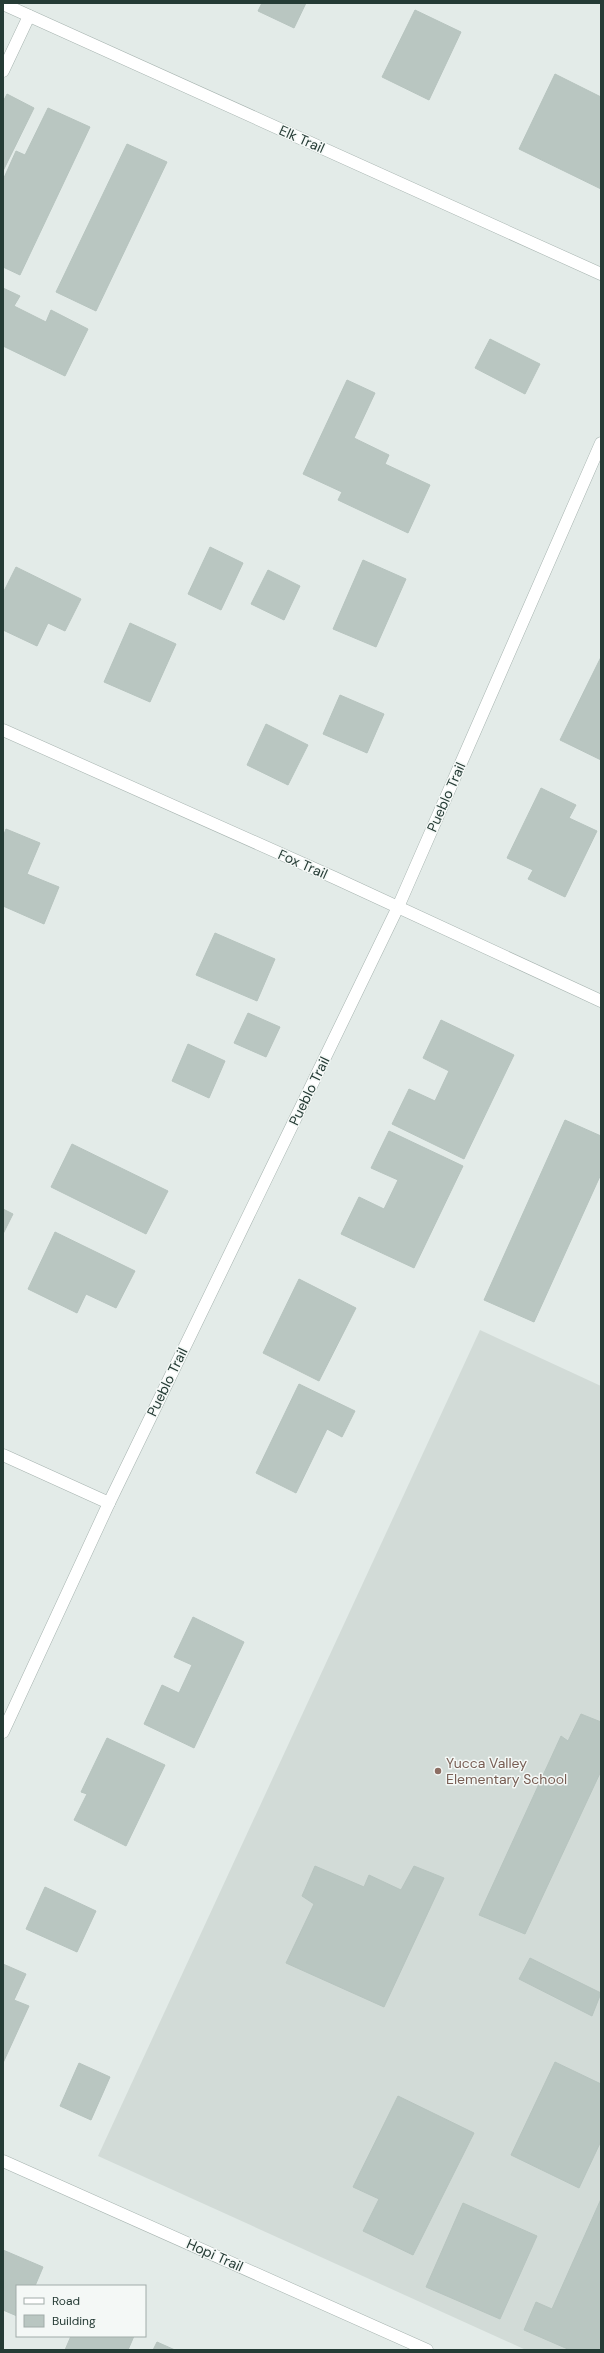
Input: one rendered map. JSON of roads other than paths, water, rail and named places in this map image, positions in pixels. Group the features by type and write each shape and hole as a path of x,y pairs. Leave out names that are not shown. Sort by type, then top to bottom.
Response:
{"street":[{"name":"Elk Trail","path":"3,4 601,274"},
{"path":"3,71 29,16"},
{"name":"Pueblo Trail","path":"3,1732 109,1503 398,907 601,443"},
{"name":"Fox Trail","path":"3,730 398,907 601,1001"},
{"path":"3,1455 109,1503"},
{"name":"Hopi Trail","path":"3,2161 427,2350"}],"place":[{"name":"Yucca Valley Elementary School","path":"438,1771"}]}
